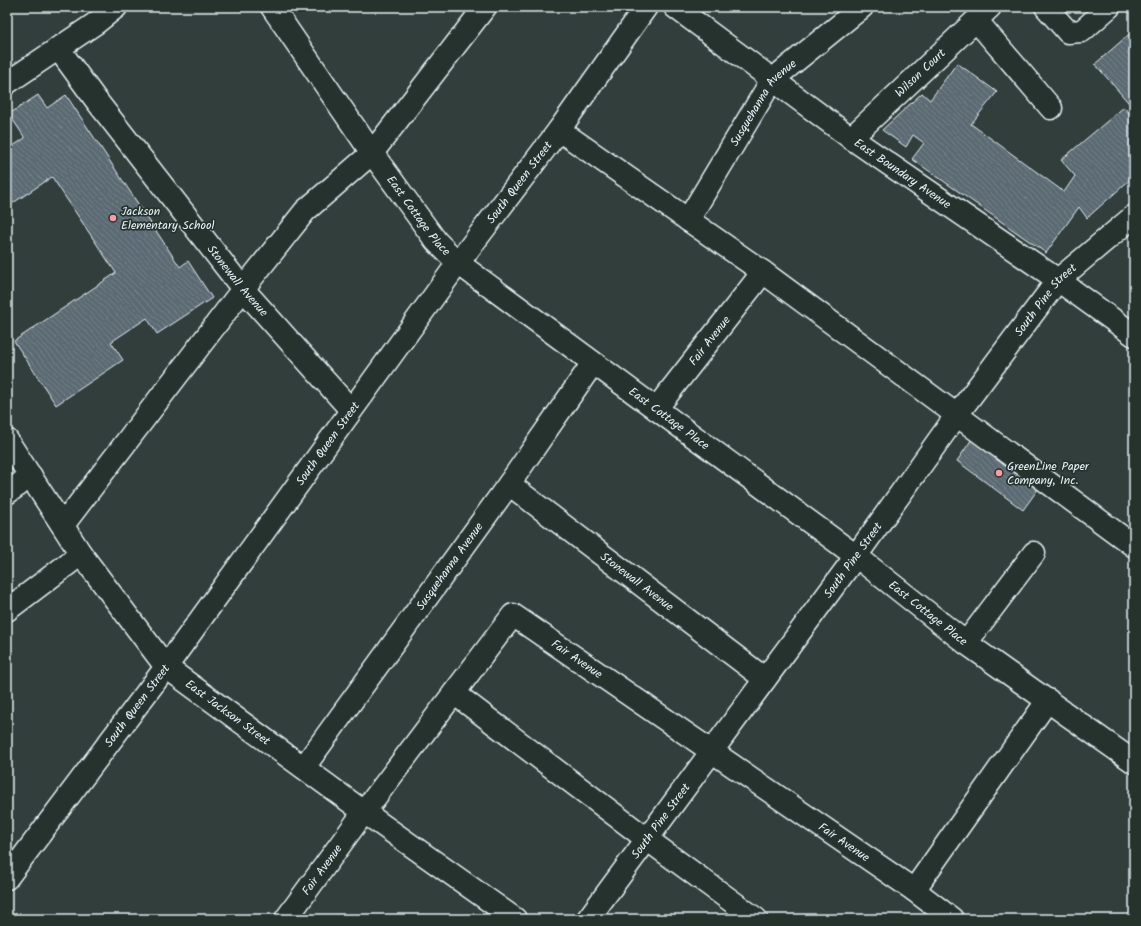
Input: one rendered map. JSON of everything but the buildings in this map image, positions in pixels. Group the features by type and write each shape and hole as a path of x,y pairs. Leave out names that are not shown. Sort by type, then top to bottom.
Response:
{"street":[{"path":"7,83 58,48 90,15 116,7"},
{"name":"East Cottage Place","path":"272,7 372,153 436,241 458,263 856,556 966,643 1134,762"},
{"path":"63,525 242,289 305,211 372,153 484,7"},
{"name":"South Queen Street","path":"7,878 166,667 458,263 559,130 646,7"},
{"name":"East Boundary Avenue","path":"675,7 851,138 1058,280 1134,335"},
{"name":"Susquehanna Avenue","path":"688,220 772,80 862,7"},
{"path":"1047,7 1068,32 1082,31 1109,7"},
{"path":"983,13 1051,108"},
{"name":"Wilson Court","path":"851,138 983,13"},
{"name":"Stonewall Avenue","path":"58,48 242,289 351,410"},
{"path":"559,130 763,272 1134,546"},
{"name":"South Pine Street","path":"588,919 648,840 765,678 856,556 956,416 1058,280 1134,216"},
{"name":"Fair Avenue","path":"656,409 763,272"},
{"name":"Susquehanna Avenue","path":"304,767 509,484 594,363"},
{"name":"East Jackson Street","path":"7,440 81,554 166,667 364,812 515,919"},
{"path":"7,493 31,476"},
{"name":"Stonewall Avenue","path":"509,484 765,678"},
{"path":"966,643 1034,553"},
{"path":"7,610 81,554"},
{"name":"Fair Avenue","path":"286,919 364,812 513,615 914,890 952,919"},
{"path":"454,693 648,840 756,919"},
{"path":"914,890 1048,700"}],"place":[{"name":"Jackson Elementary School","path":"113,218"},
{"name":"GreenLine Paper Company, Inc.","path":"999,473"}]}
